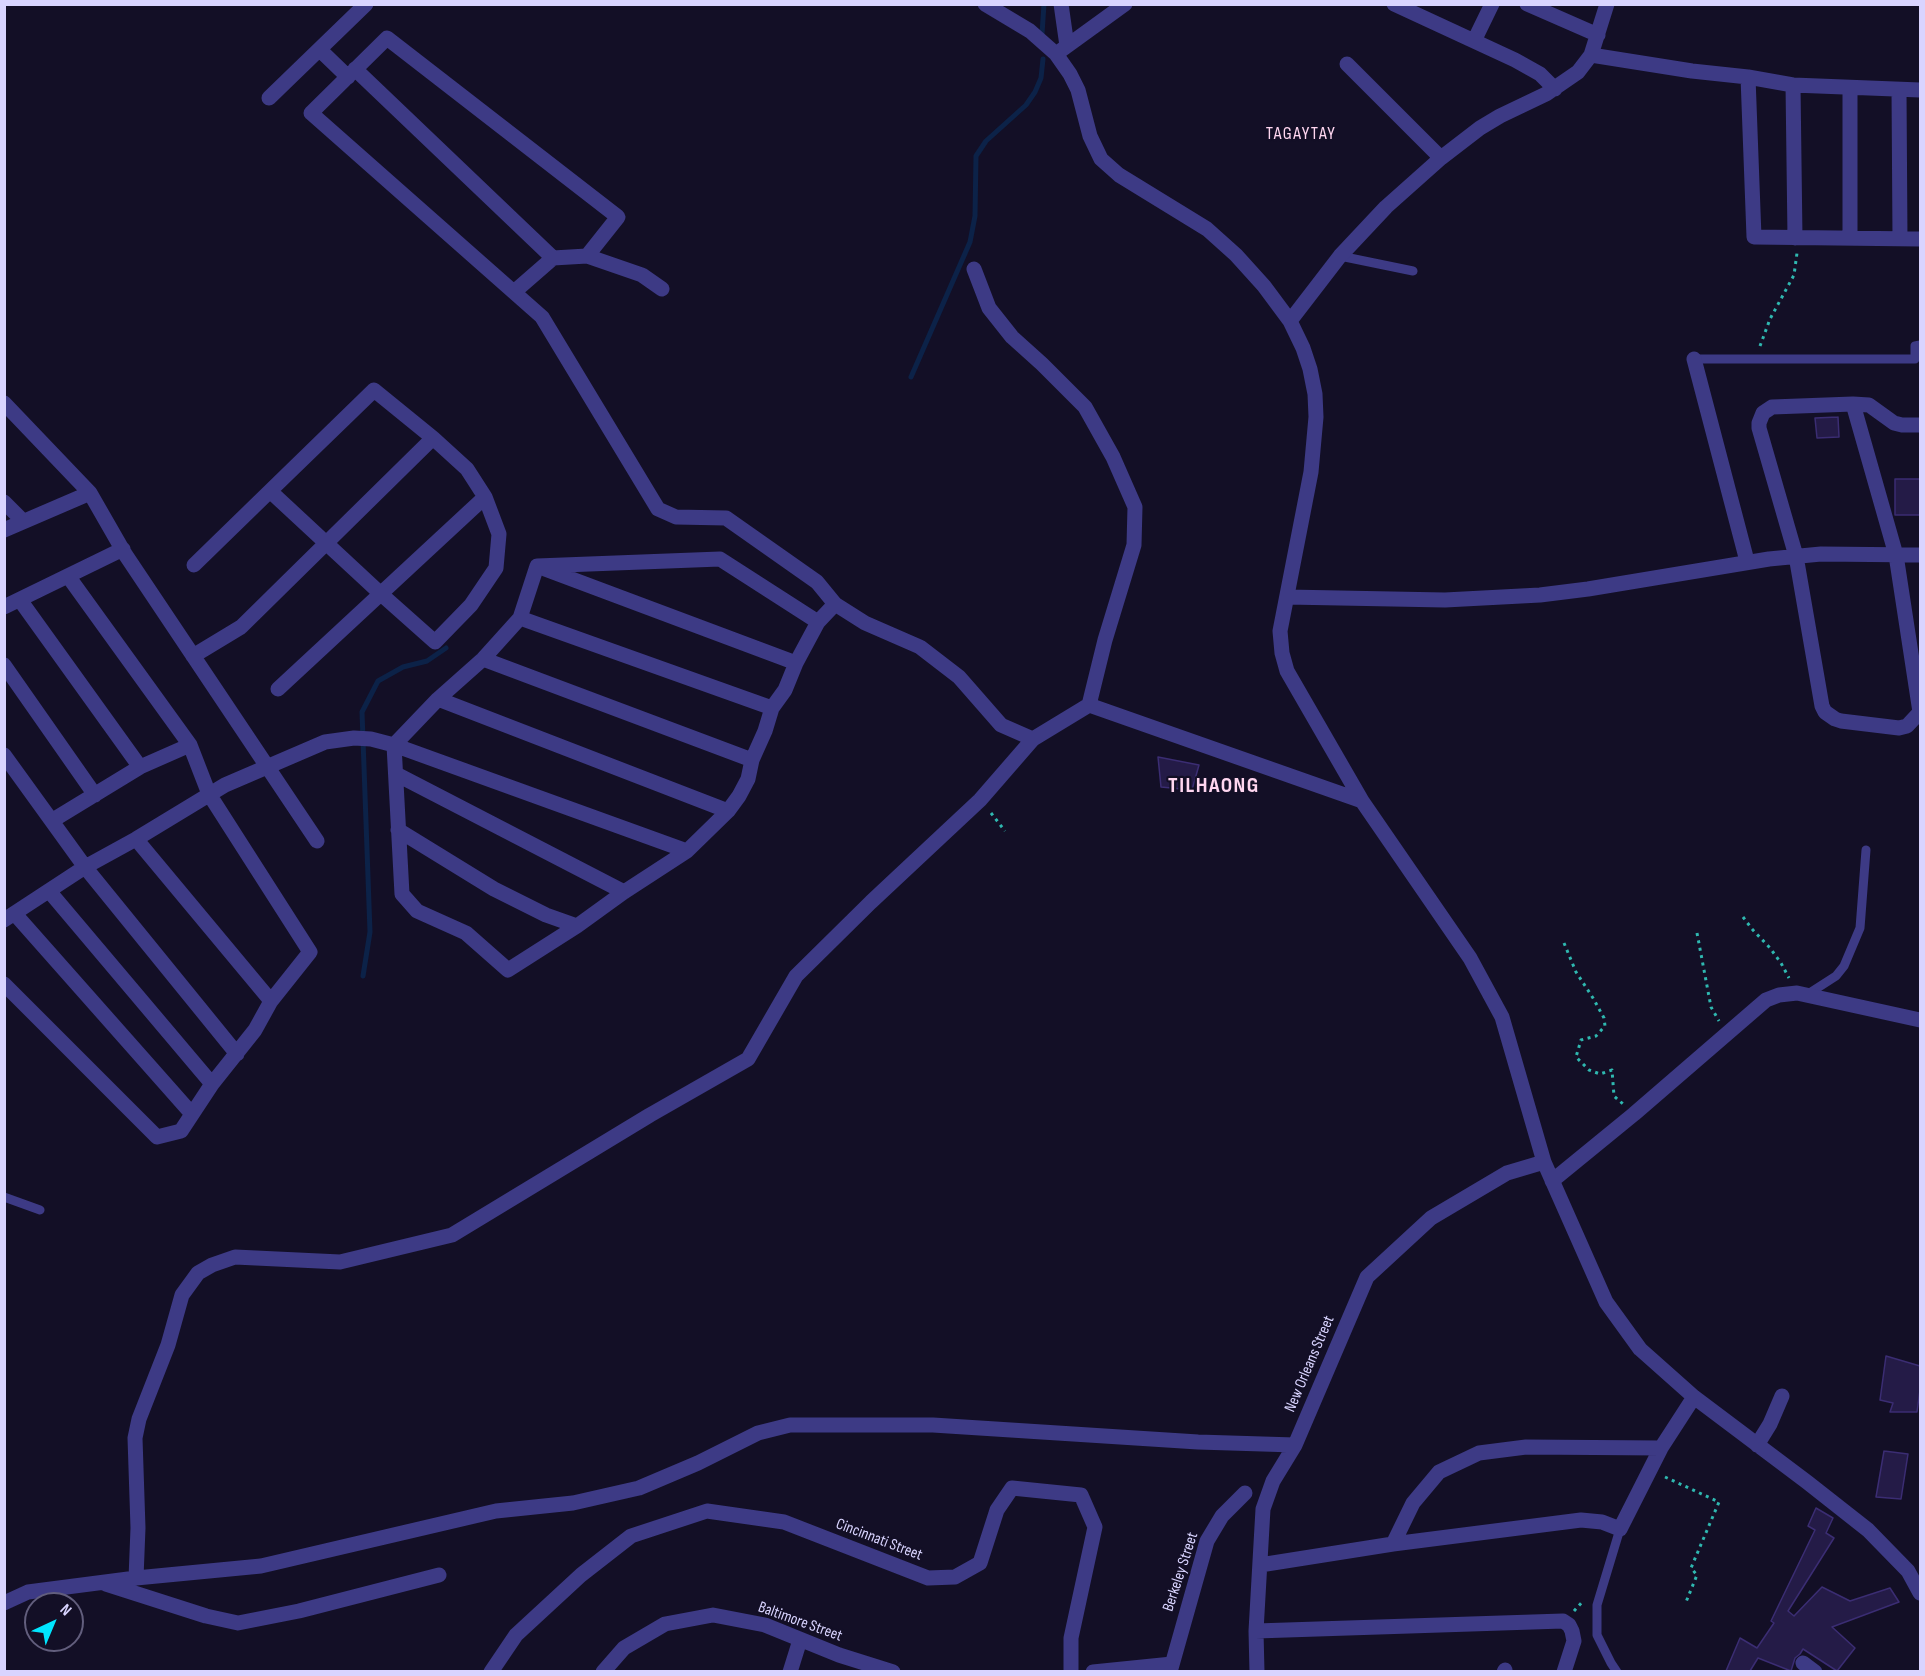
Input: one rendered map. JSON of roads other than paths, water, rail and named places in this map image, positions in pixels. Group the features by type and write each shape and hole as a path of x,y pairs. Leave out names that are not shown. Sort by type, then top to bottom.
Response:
{"street":[{"path":"269,98 366,4"},
{"path":"986,4 1061,50"},
{"path":"1061,4 1061,50 1078,90 1090,136 1101,159 1119,175 1207,229 1229,248 1264,286 1290,321 1303,348 1316,394 1316,417 1311,472 1280,632 1287,671 1362,801 1470,958 1502,1017 1544,1162 1606,1302 1640,1349 1694,1397 1868,1530 1908,1571 1920,1593"},
{"path":"1061,50 1125,4"},
{"path":"1394,4 1530,67 1555,89"},
{"path":"1474,41 1492,4"},
{"path":"1527,4 1598,36"},
{"path":"1290,321 1340,256 1386,207 1442,158 1480,128 1555,89 1578,72 1591,55 1607,4"},
{"path":"587,256 618,217 387,38 310,113 542,316 658,509 676,517 726,518 817,582 835,604 865,623 920,647 959,677 1001,725 1033,739"},
{"path":"320,50 351,73 543,247 552,258"},
{"path":"1591,55 1793,85 1920,90"},
{"path":"1347,64 1442,158"},
{"path":"1748,77 1754,237 1919,239"},
{"path":"1793,85 1795,238"},
{"path":"1850,89 1850,238"},
{"path":"1899,90 1900,239"},
{"path":"514,292 552,258 587,256 642,275 662,289"},
{"path":"136,1578 138,1527 135,1438 139,1419 168,1345 182,1295 198,1273 235,1257 340,1262 452,1235 650,1115 748,1059 796,976 980,800 1033,739 1089,705 1105,640 1134,545 1134,507 1113,457 1085,407 1012,337 988,308 974,269"},
{"path":"1694,359 1747,561"},
{"path":"194,565 270,491 374,390 467,469 485,497 499,534 496,568 471,605 435,642 270,491"},
{"path":"4,403 90,493 123,549 193,656 318,841"},
{"path":"1853,404 1896,555 1920,712 1907,726 1899,728 1842,721 1824,712 1822,706 1796,556 1759,429 1761,418 1772,407 1853,404 1869,405 1894,423 1920,425"},
{"path":"193,656 241,627 433,438"},
{"path":"4,531 90,493"},
{"path":"278,689 485,497"},
{"path":"4,502 23,521"},
{"path":"4,607 123,549"},
{"path":"1287,597 1445,600 1540,596 1747,561 1821,554 1920,555"},
{"path":"537,566 720,559 818,622"},
{"path":"537,566 520,618 483,659 438,699 394,745 402,894 417,911 466,933 508,970 687,851 728,811 748,779 752,760 772,708 784,690 818,622 835,604"},
{"path":"537,566 796,663"},
{"path":"4,984 157,1137 181,1131 212,1084 255,1030 271,1001 310,952 208,794 190,745 68,576"},
{"path":"20,600 140,767"},
{"path":"520,618 772,708"},
{"path":"483,659 752,760"},
{"path":"4,665 95,795"},
{"path":"438,699 728,811"},
{"path":"1089,705 1362,801"},
{"path":"192,1114 10,917 85,867 208,794 325,742 354,738 371,739 394,745 687,851"},
{"path":"53,820 140,767 190,745"},
{"path":"4,755 85,867 237,1054"},
{"path":"396,774 624,892"},
{"path":"398,830 494,889 546,915 577,926"},
{"path":"135,839 271,1001"},
{"path":"49,891 212,1084"},
{"path":"1552,1181 1766,1000 1779,995 1803,993 1920,1020"},
{"name":"New Orleans Street","path":"1257,1671 1256,1631 1263,1509 1273,1481 1295,1445 1367,1277 1431,1218 1507,1173 1544,1162"},
{"path":"1757,1445 1770,1424 1782,1396"},
{"path":"1260,1565 1393,1544 1581,1520 1602,1522 1620,1529 1661,1448 1694,1397"},
{"path":"4,1604 28,1592 136,1578 261,1566 496,1511 573,1503 639,1488 698,1463 758,1433 790,1425 933,1425 1198,1442 1295,1445"},
{"path":"1393,1544 1413,1503 1439,1472 1479,1453 1526,1447 1661,1448"},
{"name":"Cincinnati Street","path":"491,1671 516,1635 580,1575 631,1536 707,1511 784,1522 928,1578 955,1576 980,1563 997,1510 1012,1488 1081,1495 1095,1527 1071,1638 1071,1671"},
{"name":"Berkeley Street","path":"1171,1668 1207,1541 1222,1516 1245,1493"},
{"path":"101,1583 206,1616 238,1623 298,1611 439,1575"},
{"name":"Baltimore Street","path":"603,1671 624,1648 665,1624 713,1615 765,1625 838,1655 894,1671"},
{"path":"1256,1631 1563,1621 1569,1625 1574,1641 1564,1671"},
{"path":"790,1671 800,1640"},
{"path":"1093,1671 1171,1668"}],"lane":[{"path":"1340,256 1413,271"},
{"path":"1694,359 1915,359 1915,346 1920,345"},
{"path":"1803,993 1836,976 1844,966 1860,928 1866,850"},
{"path":"4,1197 40,1210"},
{"path":"1617,1671 1597,1635 1597,1605 1620,1529"}],"waterway":[{"path":"1042,34 1044,4"},
{"path":"911,377 970,242 975,216 976,156 986,141 1026,105 1035,92 1041,78 1043,59"},
{"path":"363,976 370,932 362,712 378,681 403,667 427,661 446,648"}],"district":[{"name":"TAGAYTAY","path":"1301,134"},
{"name":"TILHAONG","path":"1214,786"}]}
